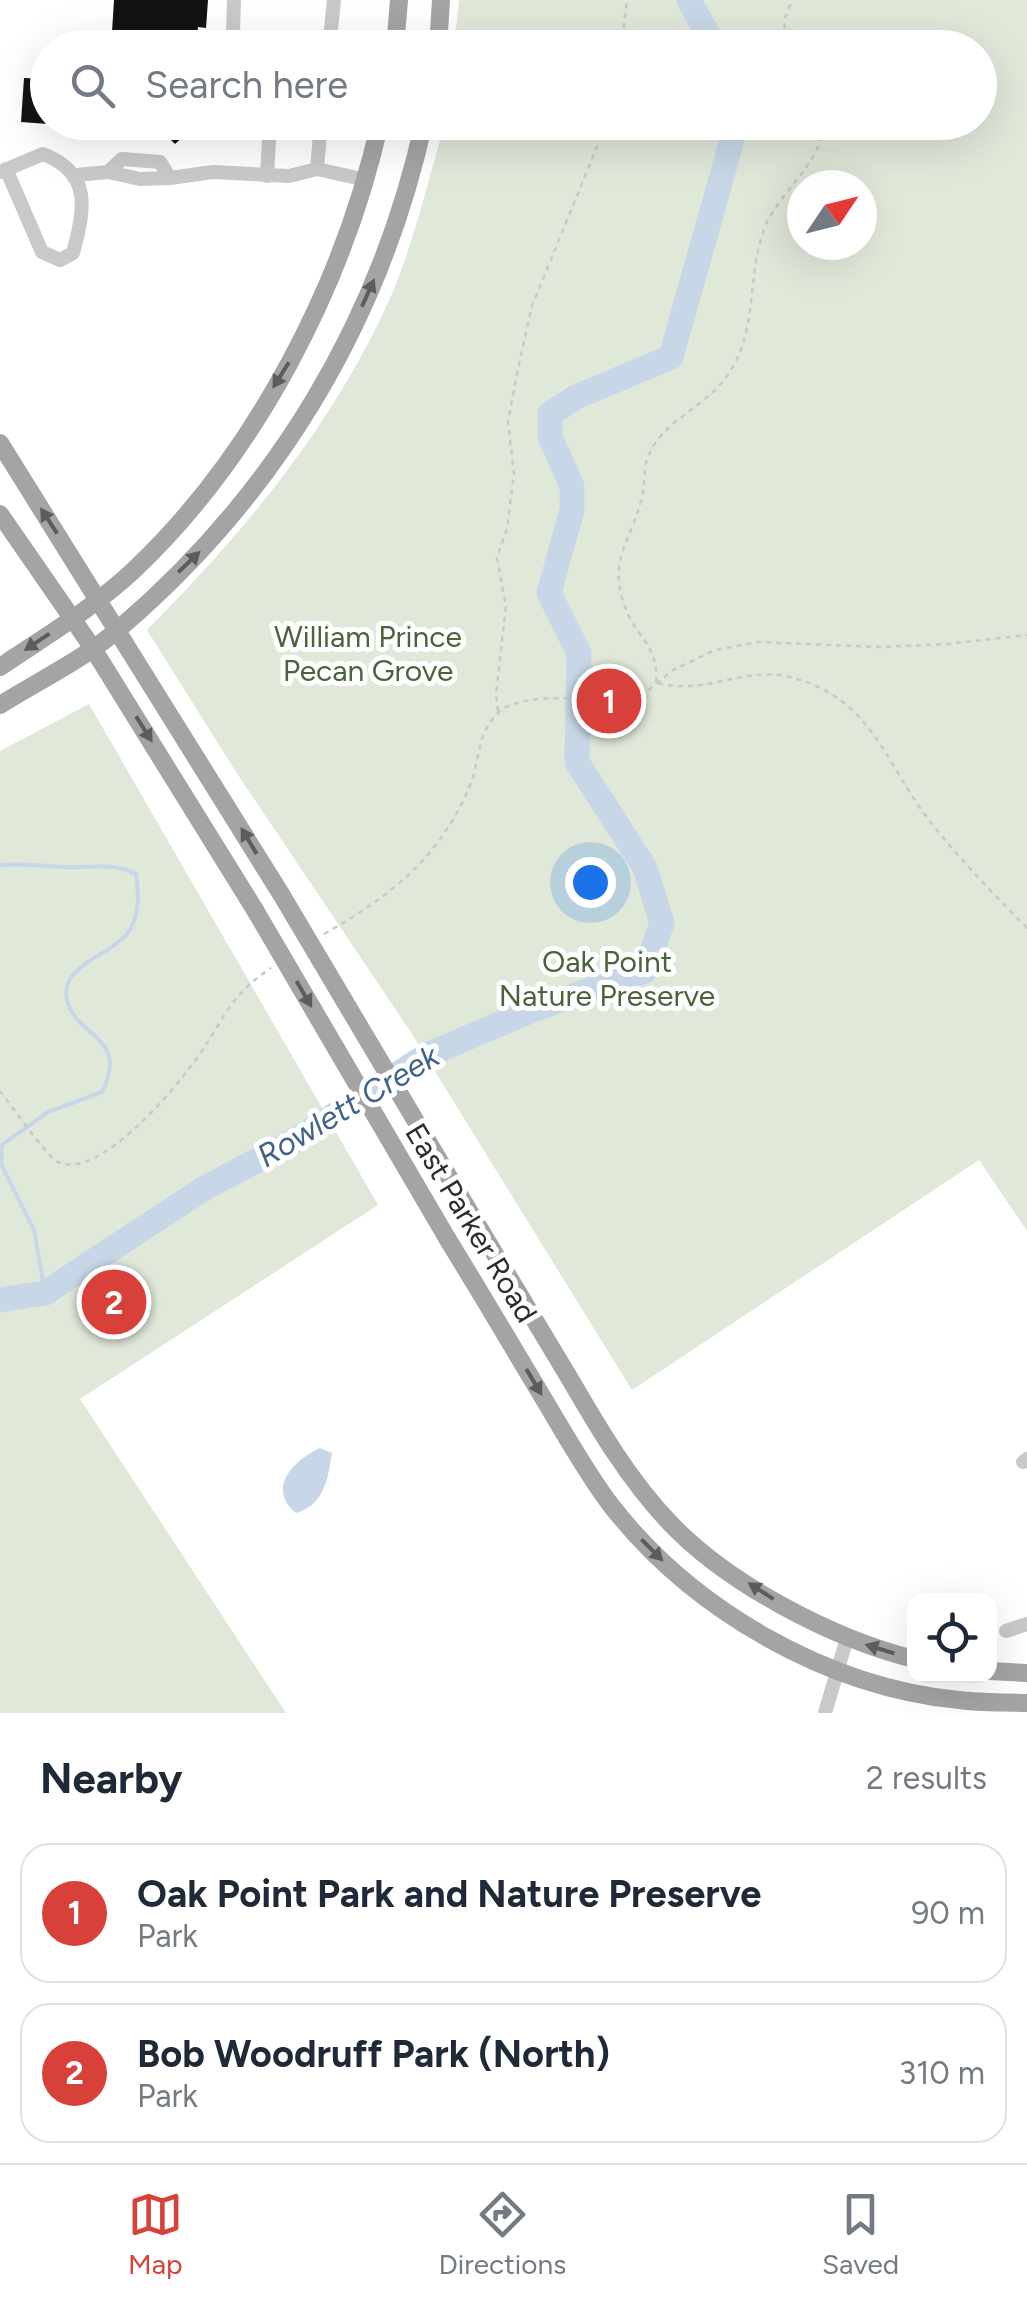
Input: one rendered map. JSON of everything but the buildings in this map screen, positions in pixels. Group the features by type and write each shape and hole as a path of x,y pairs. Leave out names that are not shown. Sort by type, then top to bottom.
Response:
{"main road":[{"path":"396,30 399,0"},
{"path":"439,30 440,0"},
{"path":"0,667 135,570 227,464 303,340 334,274 376,140"},
{"path":"0,705 119,629 200,552 290,441 343,351 390,246 420,140"},
{"name":"East Parker Road","path":"0,443 281,894 604,1436 671,1524 703,1550 776,1601 847,1638 907,1657"},
{"name":"East Parker Road","path":"0,514 92,647 255,910 577,1455 624,1520 682,1577 759,1633 835,1670 924,1694 1027,1703"},
{"path":"577,1455 604,1436"},
{"path":"682,1577 703,1550"},
{"path":"997,1672 1027,1674"}],"street":[{"path":"233,30 234,0"},
{"path":"331,30 334,0"},
{"path":"267,176 269,140"},
{"path":"317,170 320,140"},
{"path":"44,154 62,161 77,176 81,196 79,231 73,252 60,260 42,252 3,170 44,154"},
{"path":"108,172 122,159 142,159 160,162 170,178"},
{"path":"140,179 142,159"},
{"path":"77,176 108,172 140,179 212,172 289,176 317,170 366,180"},
{"path":"1006,1631 1027,1624"},
{"path":"825,1713 847,1638"}],"path":[{"path":"623,30 628,0"},
{"path":"785,30 792,0"},
{"path":"498,712 496,694 506,606 497,558 507,528 514,474 508,420 514,386 532,306 600,140"},
{"path":"656,683 656,660 629,617 619,578 621,553 642,498 647,460 659,436 708,399 740,356 748,332 754,268 766,224 787,188 816,154 820,140"},
{"path":"558,700 639,702 673,670 715,650 758,642 880,647 1027,635"},
{"path":"656,683 699,688 764,674 795,678 834,695 869,725 928,819 1027,928"},
{"path":"0,1091 32,1131"}],"green space":[{"path":"459,0 1027,0 1027,1231 979,1160 632,1390 410,1031 236,772 147,630 250,518 311,438 364,351 396,284 440,140 997,140 997,30 456,30"},
{"path":"89,704 378,1205 80,1399 286,1713 0,1713 0,751"}],"water":[{"path":"320,1448 332,1453 323,1489 313,1504 296,1513 283,1494 287,1476 301,1460"}],"waterway":[{"name":"Rowlett Creek","path":"689,0 705,30"},
{"name":"Rowlett Creek","path":"0,1300 45,1293 203,1189 296,1140 427,1055 535,1009 645,971 662,923 645,868 577,762 579,653 549,593 572,510 572,486 550,437 550,414 576,397 671,357 732,140"},
{"path":"0,865 109,867 136,874 137,882 136,913 127,934 78,969 67,988 72,1013 106,1048 110,1059 102,1092 48,1112 2,1145 1,1164 34,1230 45,1293"}],"place":[{"name":"Oak Point Park and Nature Preserve","path":"609,701"},
{"name":"Bob Woodruff Park (North)","path":"114,1302"}],"park label":[{"name":"William Prince Pecan Grove","path":"368,654"},
{"name":"Oak Point Nature Preserve","path":"607,979"}]}
